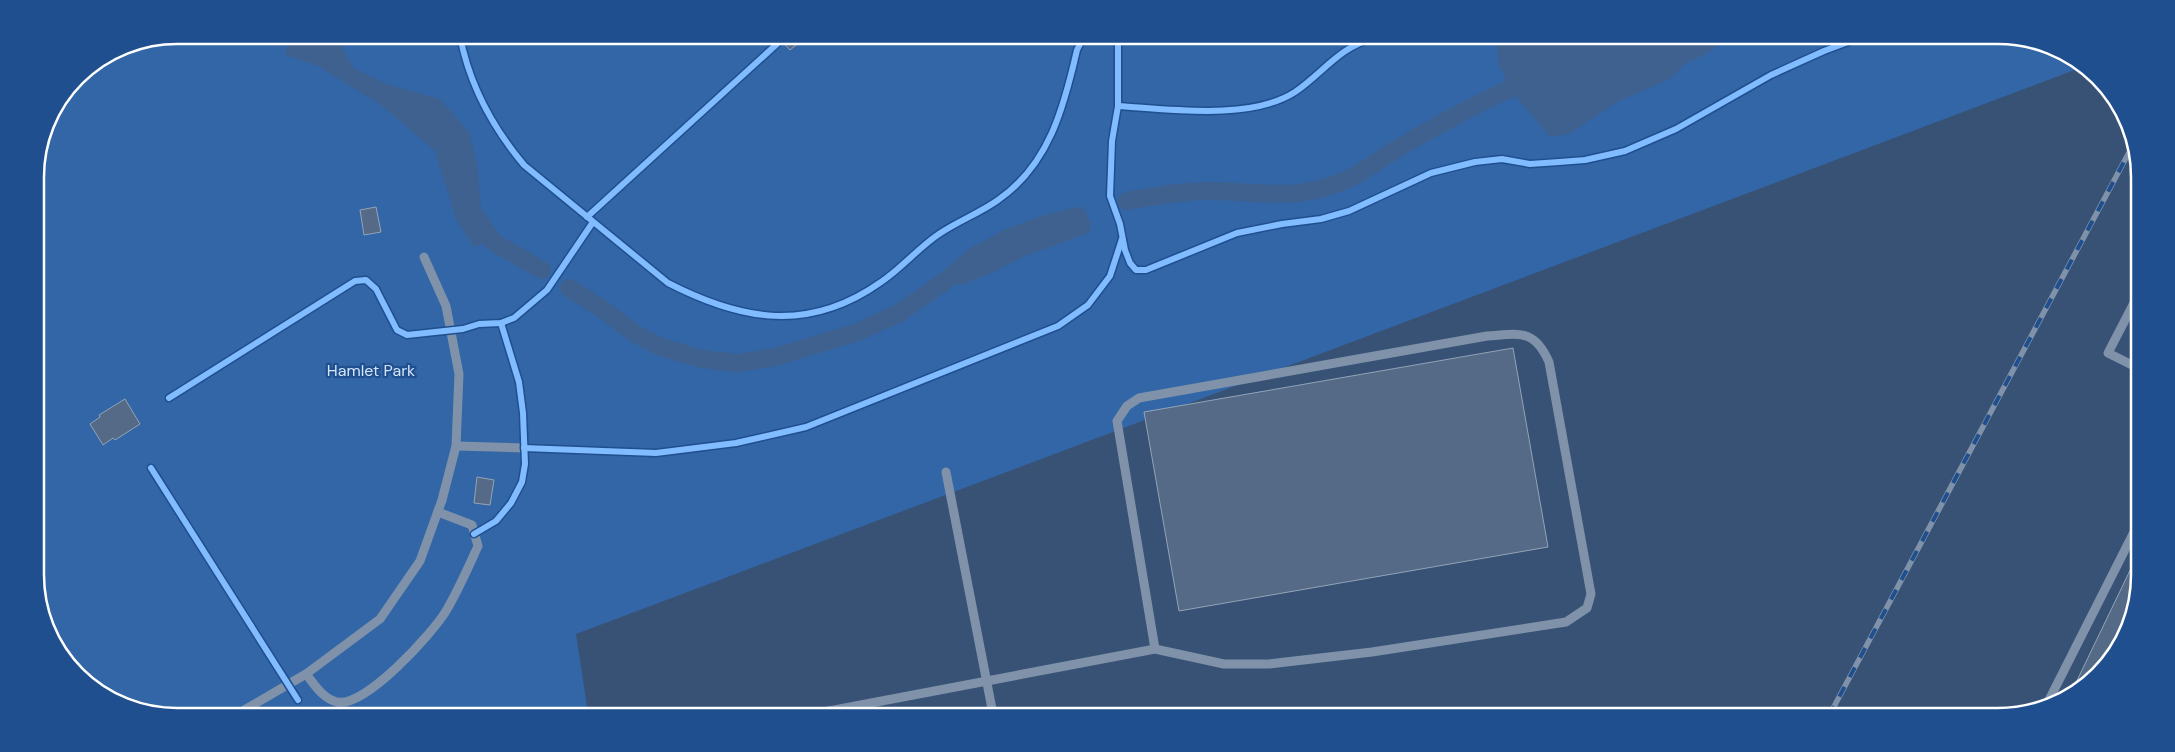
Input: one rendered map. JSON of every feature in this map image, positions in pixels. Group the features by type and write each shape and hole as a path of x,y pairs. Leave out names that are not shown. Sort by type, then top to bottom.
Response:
{"lane":[{"path":"248,708 306,674 380,619 420,561 438,512 456,446 459,374 446,306 424,258"},
{"path":"2131,313 2108,352 2131,364"},
{"path":"854,708 1155,649 1224,664 1269,664 1372,652 1566,622 1587,608 1591,594 1548,362 1542,347 1522,334 1486,336 1139,398 1127,406 1117,421 1155,649"},
{"path":"456,446 524,448"},
{"path":"946,472 992,708"},
{"path":"306,674 323,696 338,702 357,698 394,671 445,613 478,546 472,525 438,512"},
{"path":"2050,697 2131,538"}],"green space":[{"name":"Hamlet Park","path":"168,44 1998,44 2033,48 2049,54 2076,69 576,634 587,708 159,707 142,704 110,690 96,681 71,656 51,618 44,584 44,168 48,142 57,118 71,96 89,77 118,57 151,46"}],"shaded area":[{"path":"287,44 342,44 342,47 353,68 389,85 440,99 469,132 477,165 481,208 501,237 474,247 456,219 435,151 381,105 318,66 285,55"},
{"path":"1497,44 1719,44 1709,52 1685,64 1670,79 1619,101 1569,134 1550,137 1513,93 1499,66"}],"building":[{"path":"784,44 797,44 790,50"},
{"path":"376,207 381,232 364,235 360,210"},
{"path":"1513,348 1548,547 1179,611 1144,412"},
{"path":"125,399 140,424 115,440 113,438 103,445 90,424 100,417 99,415"},
{"path":"477,477 494,480 490,505 474,503"},
{"path":"2131,568 2127,610 2118,634 2104,656 2076,683"}],"waterway":[{"path":"1127,201 1189,192 1210,191 1270,194 1300,193 1330,186 1358,174 1441,124 1510,89"},
{"path":"569,288 601,308 634,333 661,347 702,359 738,363 775,357 858,332 899,313 944,282 976,255 1008,238 1043,225 1078,216"},
{"path":"960,276 1023,247 1082,226"},
{"path":"480,230 495,243 542,270"}],"railway":[{"path":"1833,708 2129,152"}],"cycle path":[{"path":"462,44 469,71 492,120 524,165 668,283 722,306 749,313 775,316 801,315 828,309 854,298 889,276 939,234 991,205 1016,186 1030,170 1052,133 1060,113 1080,44"},
{"path":"587,217 777,44"},
{"path":"1118,44 1118,106 1112,141 1110,196 1120,224 1125,250 1130,263 1136,270 1146,270 1237,233 1321,219 1349,211 1431,173 1475,162 1502,159 1530,164 1559,162 1585,160 1625,151 1676,129 1771,75 1843,44"},
{"path":"1118,106 1185,111 1233,110 1256,107 1277,101 1295,92 1341,54 1358,44"},
{"path":"169,398 355,281 366,280 376,289 397,330 407,335 463,329 479,324 501,323 514,318 547,290 593,222"},
{"path":"524,448 656,453 736,443 806,427 1058,326 1088,305 1110,276 1122,239"},
{"path":"474,534 496,521 511,503 522,482 525,464 523,413 519,382 501,323"},
{"path":"151,468 298,700"}]}
